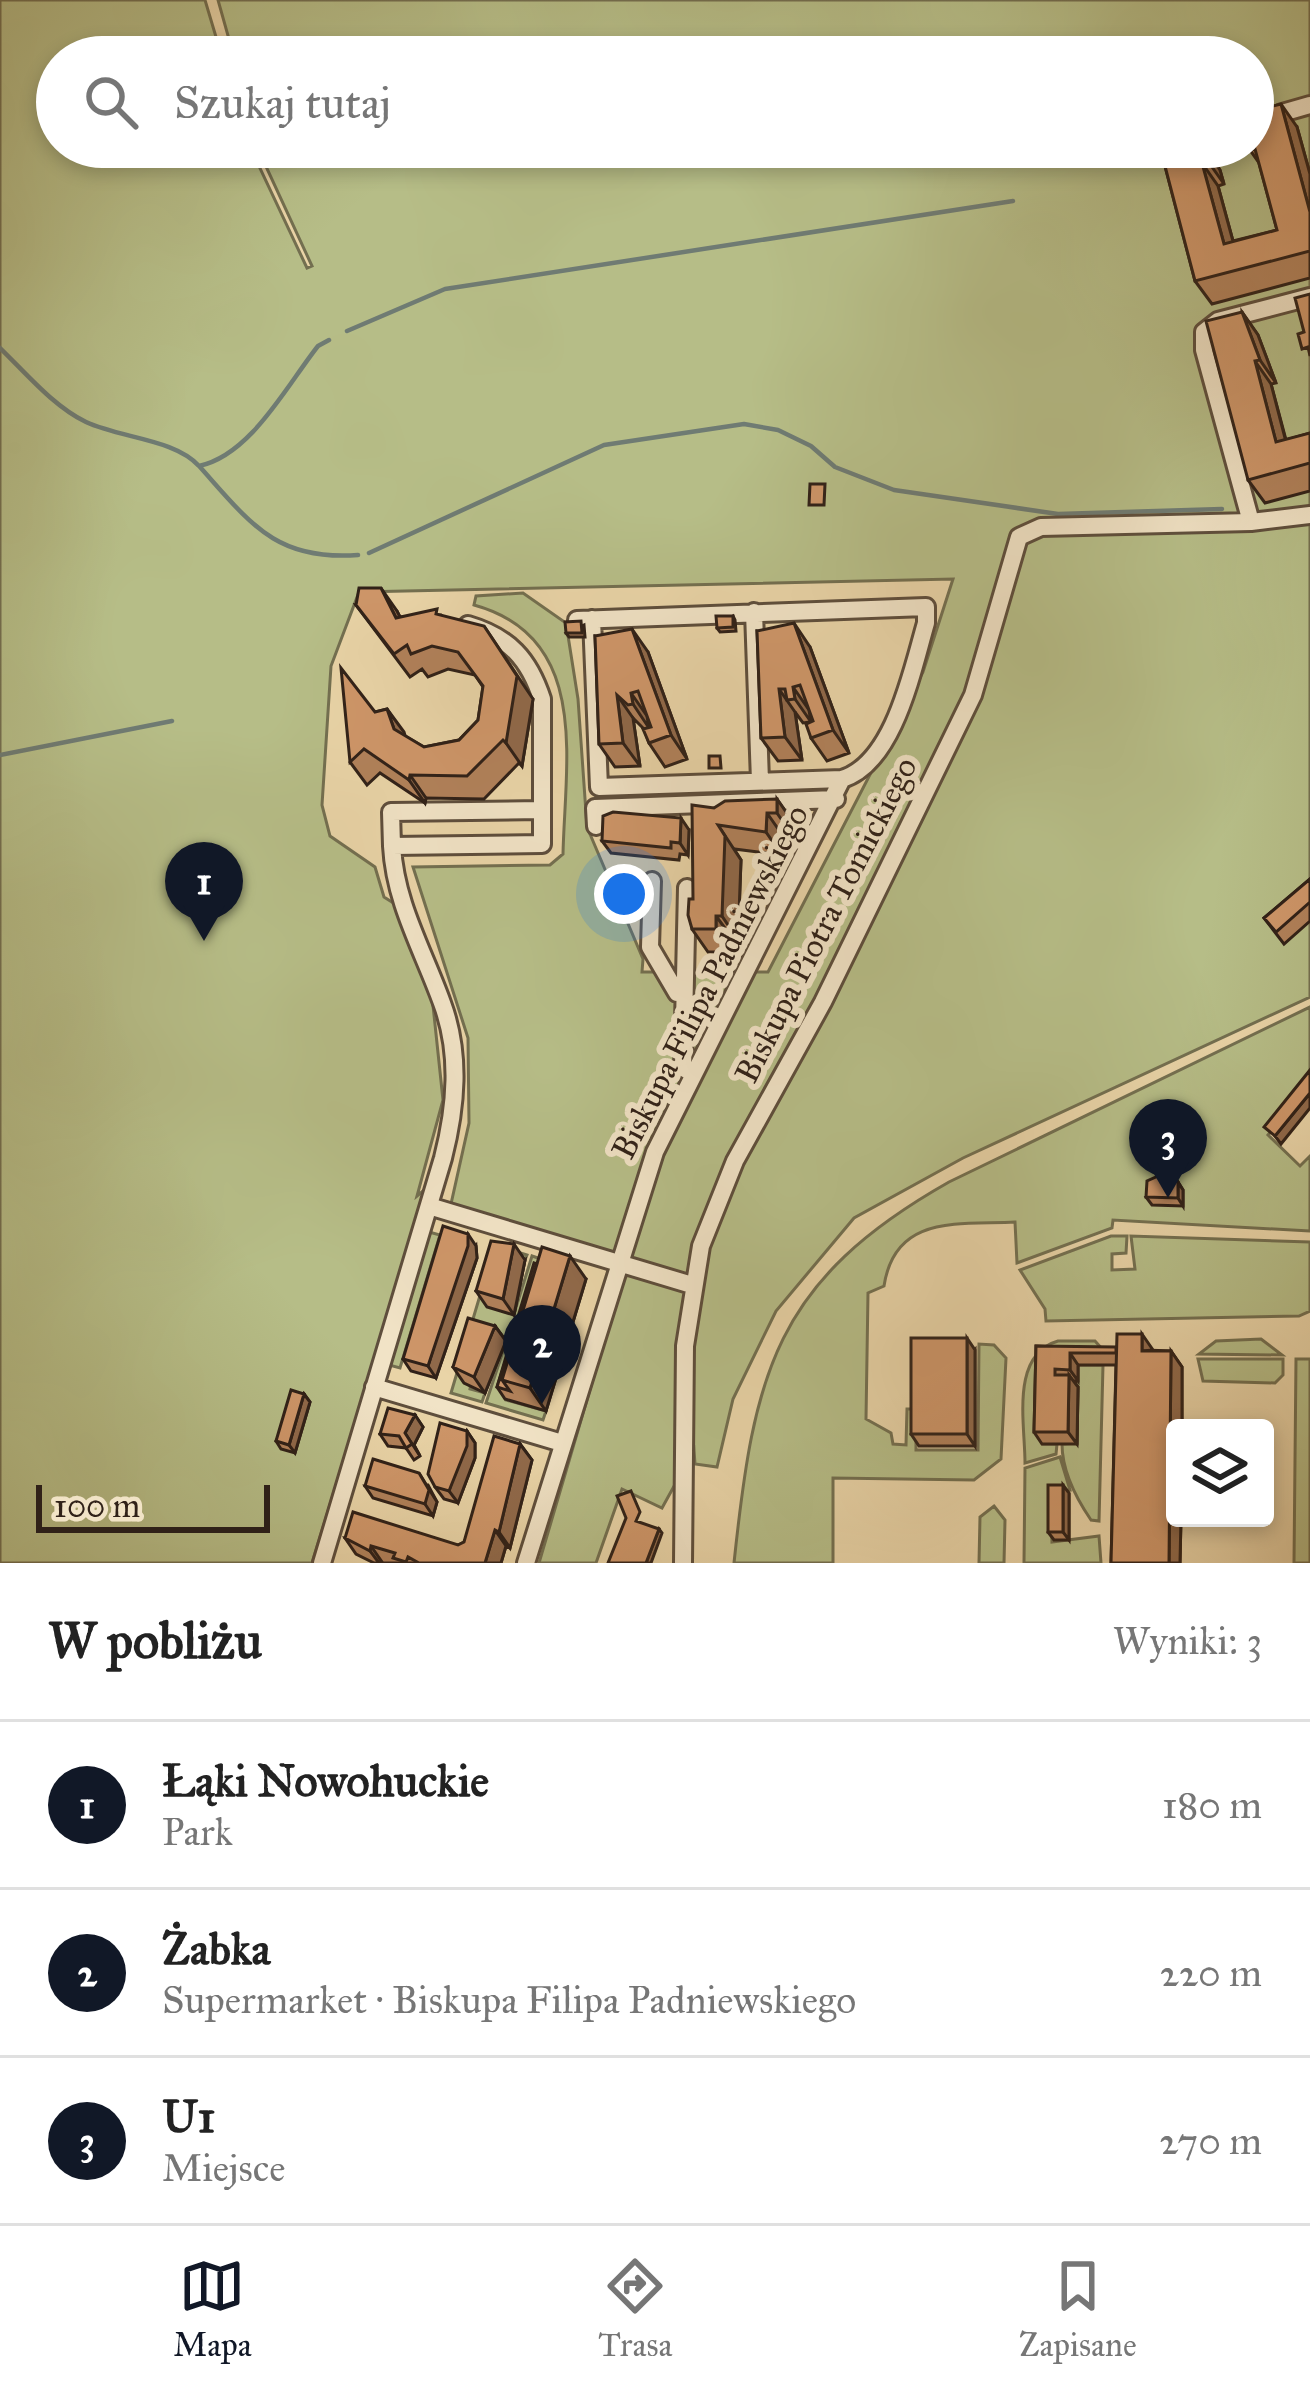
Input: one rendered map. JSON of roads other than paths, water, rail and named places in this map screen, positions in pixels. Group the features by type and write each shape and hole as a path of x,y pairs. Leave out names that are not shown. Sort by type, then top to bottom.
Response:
{"street":[{"path":"1278,127 1279,116 1310,105"},
{"path":"1251,522 1203,338 1219,321 1310,297"},
{"name":"Biskupa Piotra Tomickiego","path":"683,1563 685,1346 692,1285 712,1211 823,1002 974,695 1019,538 1045,527 1251,522 1310,515"},
{"path":"926,607 925,629 893,719 866,767 842,779 599,787 585,620 754,612 926,607"},
{"path":"754,612 760,782"},
{"path":"392,846 542,844 542,699 528,662 482,629 446,622"},
{"name":"Biskupa Filipa Padniewskiego","path":"526,1563 617,1261 655,1152 842,779"},
{"path":"596,826 595,808 836,799"},
{"path":"322,1563 453,1117 454,1056 444,1007 402,906 393,867 391,812 542,810"},
{"path":"652,881 650,946 677,993 684,993"},
{"path":"688,888 683,1069 694,1074"},
{"path":"429,1206 692,1285"},
{"path":"374,1387 562,1443"}],"waterway":[{"path":"347,331 445,289 1013,201"},
{"path":"0,348 74,415 162,444 199,466 218,459 251,433 318,346 329,340"},
{"path":"369,553 604,445 744,424 778,430 811,446 835,467 894,490 1058,514 1222,509"},
{"path":"200,467 267,535 306,552 358,555"},
{"path":"0,755 172,721"}],"place":[{"name":"Łąki Nowohuckie","path":"204,941"},
{"name":"U1","path":"1168,1198"},
{"name":"Żabka","path":"542,1404"}]}
